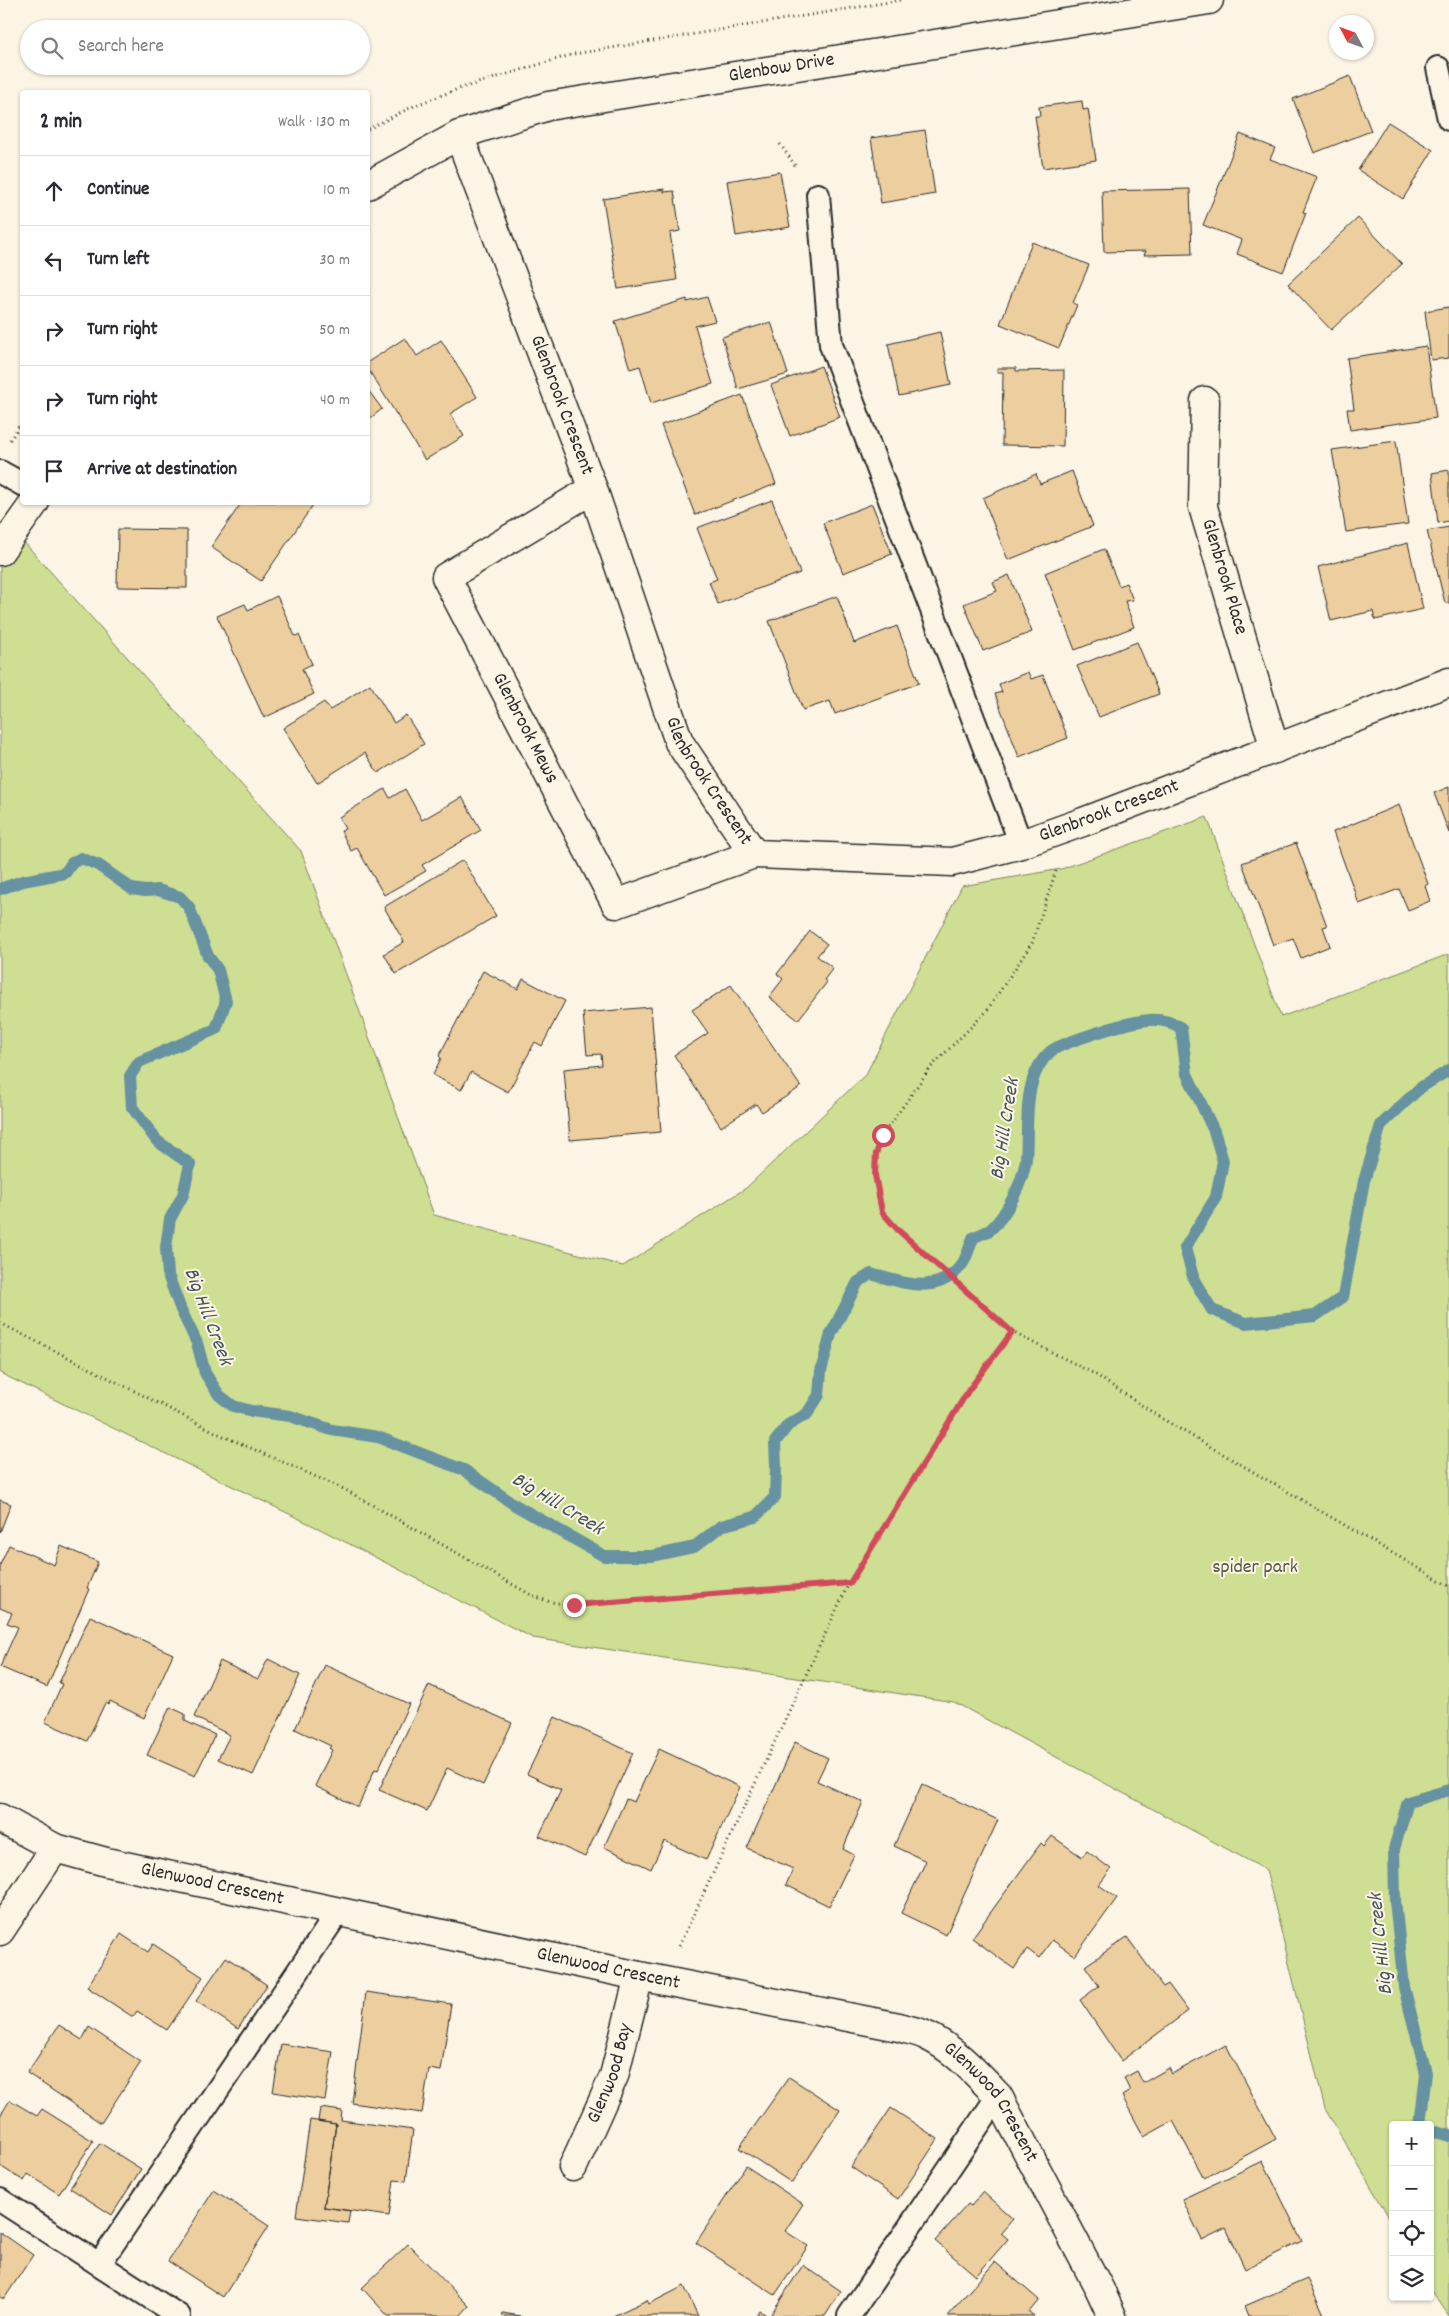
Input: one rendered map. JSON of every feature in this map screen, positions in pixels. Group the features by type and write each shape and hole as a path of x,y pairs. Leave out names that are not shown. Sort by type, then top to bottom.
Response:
{"street":[{"name":"Glenbow Drive","path":"370,184 459,135 548,106 1210,0"},
{"name":"Glenbrook Crescent","path":"459,135 593,489 679,742 754,854 952,862 1021,844 1449,682"},
{"name":"Glenbrook Place","path":"1205,401 1202,507 1276,749"},
{"name":"Glenbrook Mews","path":"593,489 446,576 616,904 754,854"},
{"path":"0,551 33,505"},
{"name":"Glenwood Crescent","path":"0,1818 54,1848 106,1862 639,1976 899,2027 926,2035 948,2049 973,2070 998,2096 1112,2316"},
{"path":"0,1931 54,1848"},
{"name":"Glenwood Bay","path":"573,2167 614,2076 639,1976"}],"lane":[{"path":"1438,68 1449,119"},
{"path":"818,195 831,345 1021,844"},
{"path":"0,472 20,483"},
{"path":"100,2263 339,1911"},
{"path":"849,2316 998,2096"},
{"path":"0,2200 100,2263 179,2316"}],"path":[{"path":"370,128 416,105 458,89 574,54 901,0"},
{"path":"1058,868 1032,943 986,1012 930,1068 883,1135 876,1154 875,1175 882,1212 898,1230 1012,1332 1093,1373 1161,1418 1449,1586"},
{"path":"0,1322 220,1435 344,1489 531,1595 550,1602 574,1605 599,1604 850,1583"},
{"path":"679,1946 850,1583 968,1391 1012,1332"}],"green space":[{"name":"spider park","path":"14,531 301,851 434,1215 623,1266 746,1188 866,1074 962,886 1061,869 1207,817 1281,1017 1449,954 1449,2316 1434,2294 1434,2121 1389,2121 1389,2217 1325,2109 1266,1870 954,1702 533,1638 318,1528 0,1373 0,551"}],"building":[{"path":"1350,76 1371,131 1314,153 1293,99"},
{"path":"1082,101 1083,110 1088,109 1096,160 1043,168 1035,116 1040,116 1039,107"},
{"path":"1388,122 1433,150 1403,199 1358,170"},
{"path":"925,130 935,194 881,203 871,138"},
{"path":"1240,134 1275,148 1270,159 1317,177 1303,212 1306,213 1283,272 1237,254 1242,240 1203,225"},
{"path":"780,172 790,227 736,236 727,181"},
{"path":"664,189 664,192 674,191 680,231 670,233 677,280 618,289 603,199"},
{"path":"1190,189 1192,254 1144,255 1146,251 1104,252 1102,191"},
{"path":"1358,218 1402,264 1331,330 1288,284"},
{"path":"1032,242 1089,265 1073,303 1077,305 1059,348 1000,324"},
{"path":"707,297 715,321 695,326 713,384 651,403 640,366 630,369 615,321 687,299 687,302"},
{"path":"1449,307 1449,358 1431,360 1425,311"},
{"path":"771,322 788,374 738,389 722,337"},
{"path":"940,332 951,385 899,396 888,344"},
{"path":"405,338 417,356 441,340 477,397 450,414 464,436 425,460 370,372 370,361"},
{"path":"1426,346 1436,418 1350,430 1347,409 1354,409 1347,358"},
{"path":"821,366 840,417 790,436 771,385"},
{"path":"997,368 1016,368 1016,371 1064,370 1063,446 1002,445 1003,372 997,372"},
{"path":"370,393 382,409 370,418"},
{"path":"742,395 776,484 695,515 661,425"},
{"path":"1396,441 1408,524 1346,532 1332,450"},
{"path":"1449,470 1449,521 1438,523 1432,473"},
{"path":"1072,471 1093,526 1008,560 983,498 1036,474 1040,484"},
{"path":"772,500 800,573 718,604 709,582 717,579 697,528"},
{"path":"872,504 892,554 843,573 823,523"},
{"path":"240,505 313,505 261,581 211,547"},
{"path":"1449,527 1449,603 1445,603 1427,531"},
{"path":"118,529 187,530 187,588 117,587"},
{"path":"1408,543 1423,609 1375,620 1373,611 1331,621 1318,567"},
{"path":"1104,549 1119,586 1126,583 1133,600 1125,601 1134,627 1075,650 1045,573"},
{"path":"1009,575 1032,632 983,651 964,604 997,591 993,582"},
{"path":"277,596 295,636 299,635 312,664 302,669 314,694 264,718 217,616 245,604 248,610"},
{"path":"837,596 854,643 897,626 919,683 835,714 830,701 803,710 769,621"},
{"path":"1137,642 1159,694 1099,717 1077,666"},
{"path":"1028,672 1031,679 1043,675 1068,738 1019,757 995,694 1002,692 999,684"},
{"path":"370,684 394,723 406,715 424,744 378,773 365,753 317,783 283,728 324,702 330,710"},
{"path":"1449,787 1449,833 1434,793"},
{"path":"385,789 390,798 405,789 422,820 462,797 481,830 422,865 426,871 384,895 357,848 351,851 341,831 345,829 339,817"},
{"path":"1399,805 1428,884 1425,886 1430,901 1408,910 1399,889 1359,904 1333,832"},
{"path":"1296,843 1327,926 1323,927 1330,946 1301,958 1293,938 1273,945 1242,863"},
{"path":"463,860 496,916 396,974 384,954 404,942 384,907"},
{"path":"810,931 827,944 817,956 833,968 824,980 827,982 798,1020 769,997 783,979 777,974"},
{"path":"483,971 518,989 523,979 565,1001 542,1046 535,1042 508,1092 471,1072 461,1090 433,1075 441,1058 439,1056"},
{"path":"731,985 801,1087 762,1112 756,1104 721,1127 674,1055 708,1033 692,1010"},
{"path":"651,1007 661,1132 570,1140 564,1069 602,1065 601,1054 587,1055 583,1013"},
{"path":"0,1500 11,1504 0,1532"},
{"path":"9,1545 54,1565 61,1546 98,1562 87,1588 89,1589 47,1687 0,1667 18,1627 7,1623 12,1613 0,1608 0,1565"},
{"path":"90,1616 173,1654 144,1718 110,1701 108,1705 105,1703 87,1741 45,1722 62,1684 59,1683"},
{"path":"268,1659 300,1675 253,1775 218,1759 230,1735 194,1717 220,1661 258,1679"},
{"path":"325,1665 409,1704 378,1770 375,1769 358,1807 315,1786 332,1750 329,1748 331,1746 295,1729"},
{"path":"429,1685 512,1723 483,1785 447,1768 427,1811 379,1790"},
{"path":"170,1707 185,1714 185,1721 215,1735 195,1776 147,1755"},
{"path":"555,1717 633,1753 585,1857 539,1836 561,1790 527,1774"},
{"path":"795,1742 828,1758 817,1781 863,1802 843,1849 854,1855 829,1906 786,1885 793,1869 747,1848"},
{"path":"659,1749 740,1787 706,1860 664,1841 651,1869 604,1847 626,1799 634,1802"},
{"path":"922,1784 998,1820 946,1935 901,1913 926,1861 894,1846"},
{"path":"1052,1836 1082,1857 1087,1851 1111,1869 1099,1885 1117,1898 1075,1956 1052,1940 1039,1958 1027,1949 1014,1969 972,1938 1041,1843 1044,1846"},
{"path":"121,1934 148,1952 153,1944 203,1977 167,2030 137,2011 133,2017 87,1987"},
{"path":"1127,1937 1163,1987 1168,1984 1188,2011 1121,2061 1080,2000 1099,1986 1085,1966"},
{"path":"226,1957 267,1985 238,2029 196,2001"},
{"path":"366,1992 451,2004 441,2071 429,2069 422,2113 352,2103"},
{"path":"59,2025 82,2040 89,2027 141,2062 101,2123 27,2073"},
{"path":"281,2044 333,2052 325,2100 273,2092"},
{"path":"1226,2045 1276,2139 1204,2178 1173,2121 1144,2137 1122,2096 1130,2091 1124,2078 1137,2071 1143,2083 1169,2068 1172,2074"},
{"path":"789,2077 840,2110 792,2183 739,2148"},
{"path":"10,2100 37,2116 42,2109 93,2141 59,2194 28,2174 24,2181 0,2166 0,2116"},
{"path":"320,2108 342,2111 341,2120 413,2130 406,2181 394,2180 389,2216 324,2207 336,2124 318,2121"},
{"path":"891,2108 938,2139 898,2199 851,2167"},
{"path":"310,2120 336,2124 324,2207 350,2211 348,2223 296,2216"},
{"path":"100,2143 141,2169 112,2215 70,2188"},
{"path":"1263,2161 1302,2241 1245,2269 1226,2228 1202,2240 1182,2199"},
{"path":"746,2166 803,2204 785,2231 808,2246 775,2295 696,2243"},
{"path":"214,2190 269,2226 223,2297 168,2261"},
{"path":"983,2192 1013,2219 1001,2233 1008,2239 976,2276 935,2241 968,2204 971,2206"},
{"path":"0,2232 33,2255 4,2299 0,2297"},
{"path":"408,2244 469,2306 460,2316 388,2316 362,2288"},
{"path":"995,2262 1039,2300 1029,2312 1034,2316 947,2316"},
{"path":"803,2265 841,2291 825,2316 775,2316 771,2314"},
{"path":"1307,2279 1325,2316 1249,2316 1245,2306"},
{"path":"684,2286 698,2316 613,2316 647,2300 649,2304"},
{"path":"760,2311 768,2316 757,2316"},
{"path":"503,2313 520,2316 502,2316"}],"waterway":[{"name":"Big Hill Creek","path":"0,889 23,881 65,873 72,863 81,858 98,865 132,889 158,890 180,897 189,907 208,956 218,970 226,1001 216,1029 139,1062 130,1076 132,1107 157,1141 190,1164 183,1195 170,1219 166,1247 168,1275 181,1310 197,1343 205,1373 219,1395 233,1406 251,1411 290,1416 332,1430 378,1437 464,1470 515,1505 604,1556 652,1556 694,1547 721,1526 755,1517 775,1497 775,1442 788,1425 807,1414 819,1395 821,1371 831,1334 858,1282 871,1274 921,1285 932,1284 954,1274 963,1263 973,1238 990,1230 996,1224 1018,1188 1026,1159 1028,1102 1031,1088 1041,1062 1056,1048 1101,1031 1140,1021 1165,1021 1181,1028 1187,1074 1214,1131 1223,1161 1216,1197 1185,1248 1194,1280 1212,1310 1246,1323 1315,1316 1343,1297 1364,1181 1381,1125 1420,1088 1449,1070"},
{"name":"Big Hill Creek","path":"1420,2121 1426,2073 1404,1987 1395,1900 1394,1849 1408,1802 1449,1790"},
{"name":"Big Hill Creek","path":"1434,2131 1449,2136"}],"route":[{"path":"574,1605 850,1583 968,1391 1012,1332 898,1230 882,1212 875,1175 876,1154 883,1135"}]}
